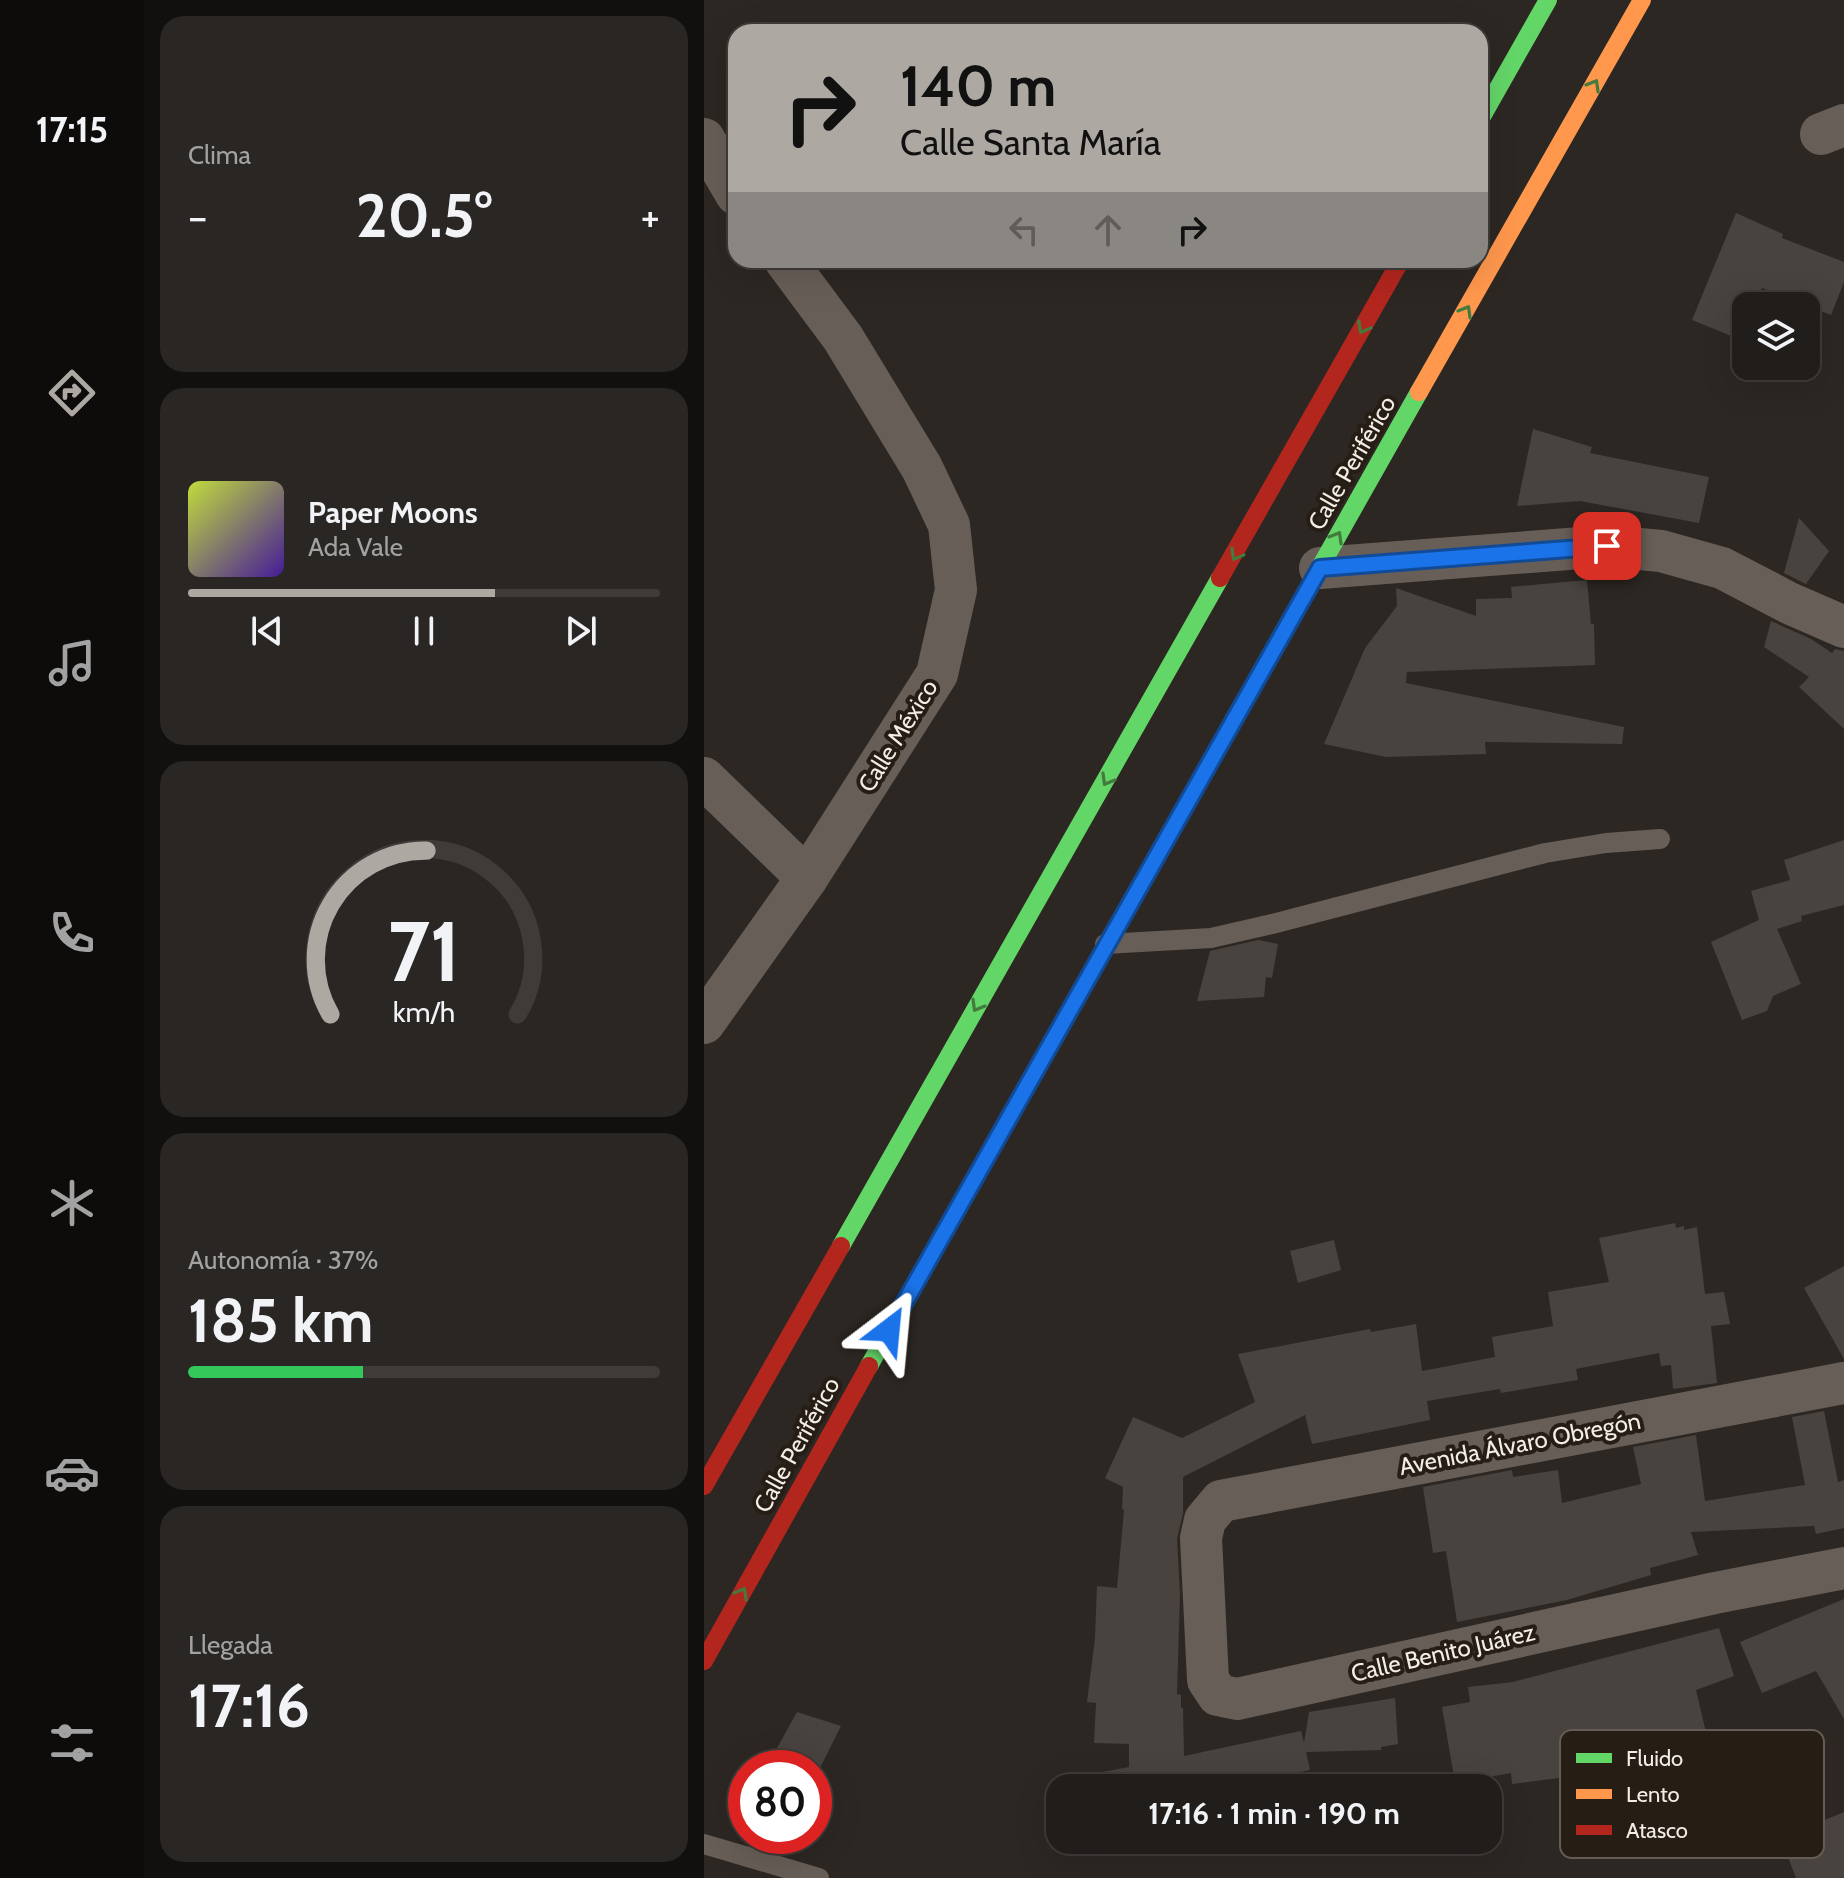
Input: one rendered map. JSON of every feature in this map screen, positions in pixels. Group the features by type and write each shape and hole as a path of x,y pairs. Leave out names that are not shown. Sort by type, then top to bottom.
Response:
{"highway":[{"path":"1488,106 1548,0"},
{"name":"Calle Periférico","path":"704,1661 1105,944 1642,0"},
{"path":"704,1486 1396,268"}],"street":[{"path":"704,139 728,180"},
{"name":"Calle México","path":"704,1023 807,878 937,674 956,590 949,525 922,468 843,338 791,268"},
{"path":"1320,568 1607,546 1661,551 1722,568 1844,627"},
{"path":"704,778 807,878"},
{"name":"Avenida Álvaro Obregón","path":"1205,1520 1221,1501 1844,1383"},
{"name":"Calle Benito Juárez","path":"1205,1520 1201,1538 1208,1680 1218,1695 1237,1699 1715,1593 1844,1568"}],"lane":[{"path":"1105,944 1211,938 1545,853 1606,843 1660,839"},
{"path":"704,1844 819,1878"}],"building":[{"path":"1736,213 1783,234 1782,238 1844,262 1844,282 1831,315 1820,311 1820,292 1772,292 1762,288 1760,292 1732,292 1732,336 1692,320"},
{"path":"1533,429 1592,447 1590,453 1709,477 1699,523 1580,501 1517,506"},
{"path":"1799,518 1829,551 1806,584 1784,573"},
{"path":"1587,580 1591,624 1594,624 1595,665 1407,672 1406,683 1624,727 1622,744 1485,742 1486,754 1386,757 1324,744 1365,648 1397,606 1396,588 1476,616 1476,599 1512,598 1511,587"},
{"path":"1771,621 1811,639 1832,653 1835,649 1844,651 1844,729 1799,687 1809,677 1764,647"},
{"path":"1844,840 1844,905 1801,916 1802,921 1777,929 1801,984 1773,996 1767,1011 1742,1020 1711,942 1759,920 1751,891 1790,880 1784,860"},
{"path":"1258,940 1278,944 1272,978 1266,977 1264,997 1197,1001 1210,951"},
{"path":"1675,1223 1676,1228 1684,1226 1684,1230 1697,1227 1705,1294 1724,1292 1730,1324 1711,1326 1717,1383 1673,1389 1671,1365 1661,1366 1659,1353 1576,1369 1578,1380 1427,1401 1430,1420 1312,1444 1305,1415 1183,1477 1183,1513 1177,1539 1180,1595 1177,1694 1181,1695 1183,1708 1184,1756 1301,1731 1304,1743 1309,1712 1395,1698 1398,1744 1381,1747 1381,1750 1306,1752 1310,1770 1290,1774 1103,1774 1129,1767 1129,1744 1094,1743 1096,1703 1087,1702 1095,1638 1097,1586 1117,1588 1124,1510 1123,1487 1105,1478 1133,1417 1182,1438 1255,1402 1238,1354 1370,1329 1371,1332 1416,1324 1422,1371 1495,1357 1492,1337 1553,1326 1548,1292 1609,1282 1599,1238"},
{"path":"1334,1240 1341,1270 1298,1283 1290,1251"},
{"path":"1844,1266 1844,1359 1804,1288"},
{"path":"1824,1411 1838,1482 1844,1480 1844,1528 1816,1534 1814,1526 1691,1532 1698,1555 1650,1568 1651,1575 1567,1600 1457,1622 1446,1551 1433,1553 1423,1487 1512,1470 1513,1477 1558,1470 1562,1503 1641,1484 1633,1447 1696,1435 1705,1501 1805,1485 1792,1417"},
{"path":"1844,1599 1844,1719 1816,1671 1762,1693 1740,1642"},
{"path":"1719,1628 1734,1676 1696,1690 1705,1730 1560,1730 1560,1778 1512,1784 1511,1773 1453,1774 1442,1707 1470,1702 1468,1687 1513,1682"},
{"path":"797,1712 841,1726 829,1750 776,1750"},
{"path":"1844,1812 1844,1878 1796,1878 1788,1858 1824,1858 1824,1820"}],"traffic: fast":[{"path":"1488,106 1548,0"},
{"path":"869,1366 1419,392"},
{"path":"841,1246 1220,578"}],"traffic: slow":[{"path":"1419,392 1642,0"}],"traffic: jam":[{"path":"1220,578 1396,268"},
{"path":"704,1486 841,1246"},
{"path":"704,1661 869,1366"}],"route":[{"path":"889,1330 1320,568 1607,546"}]}
